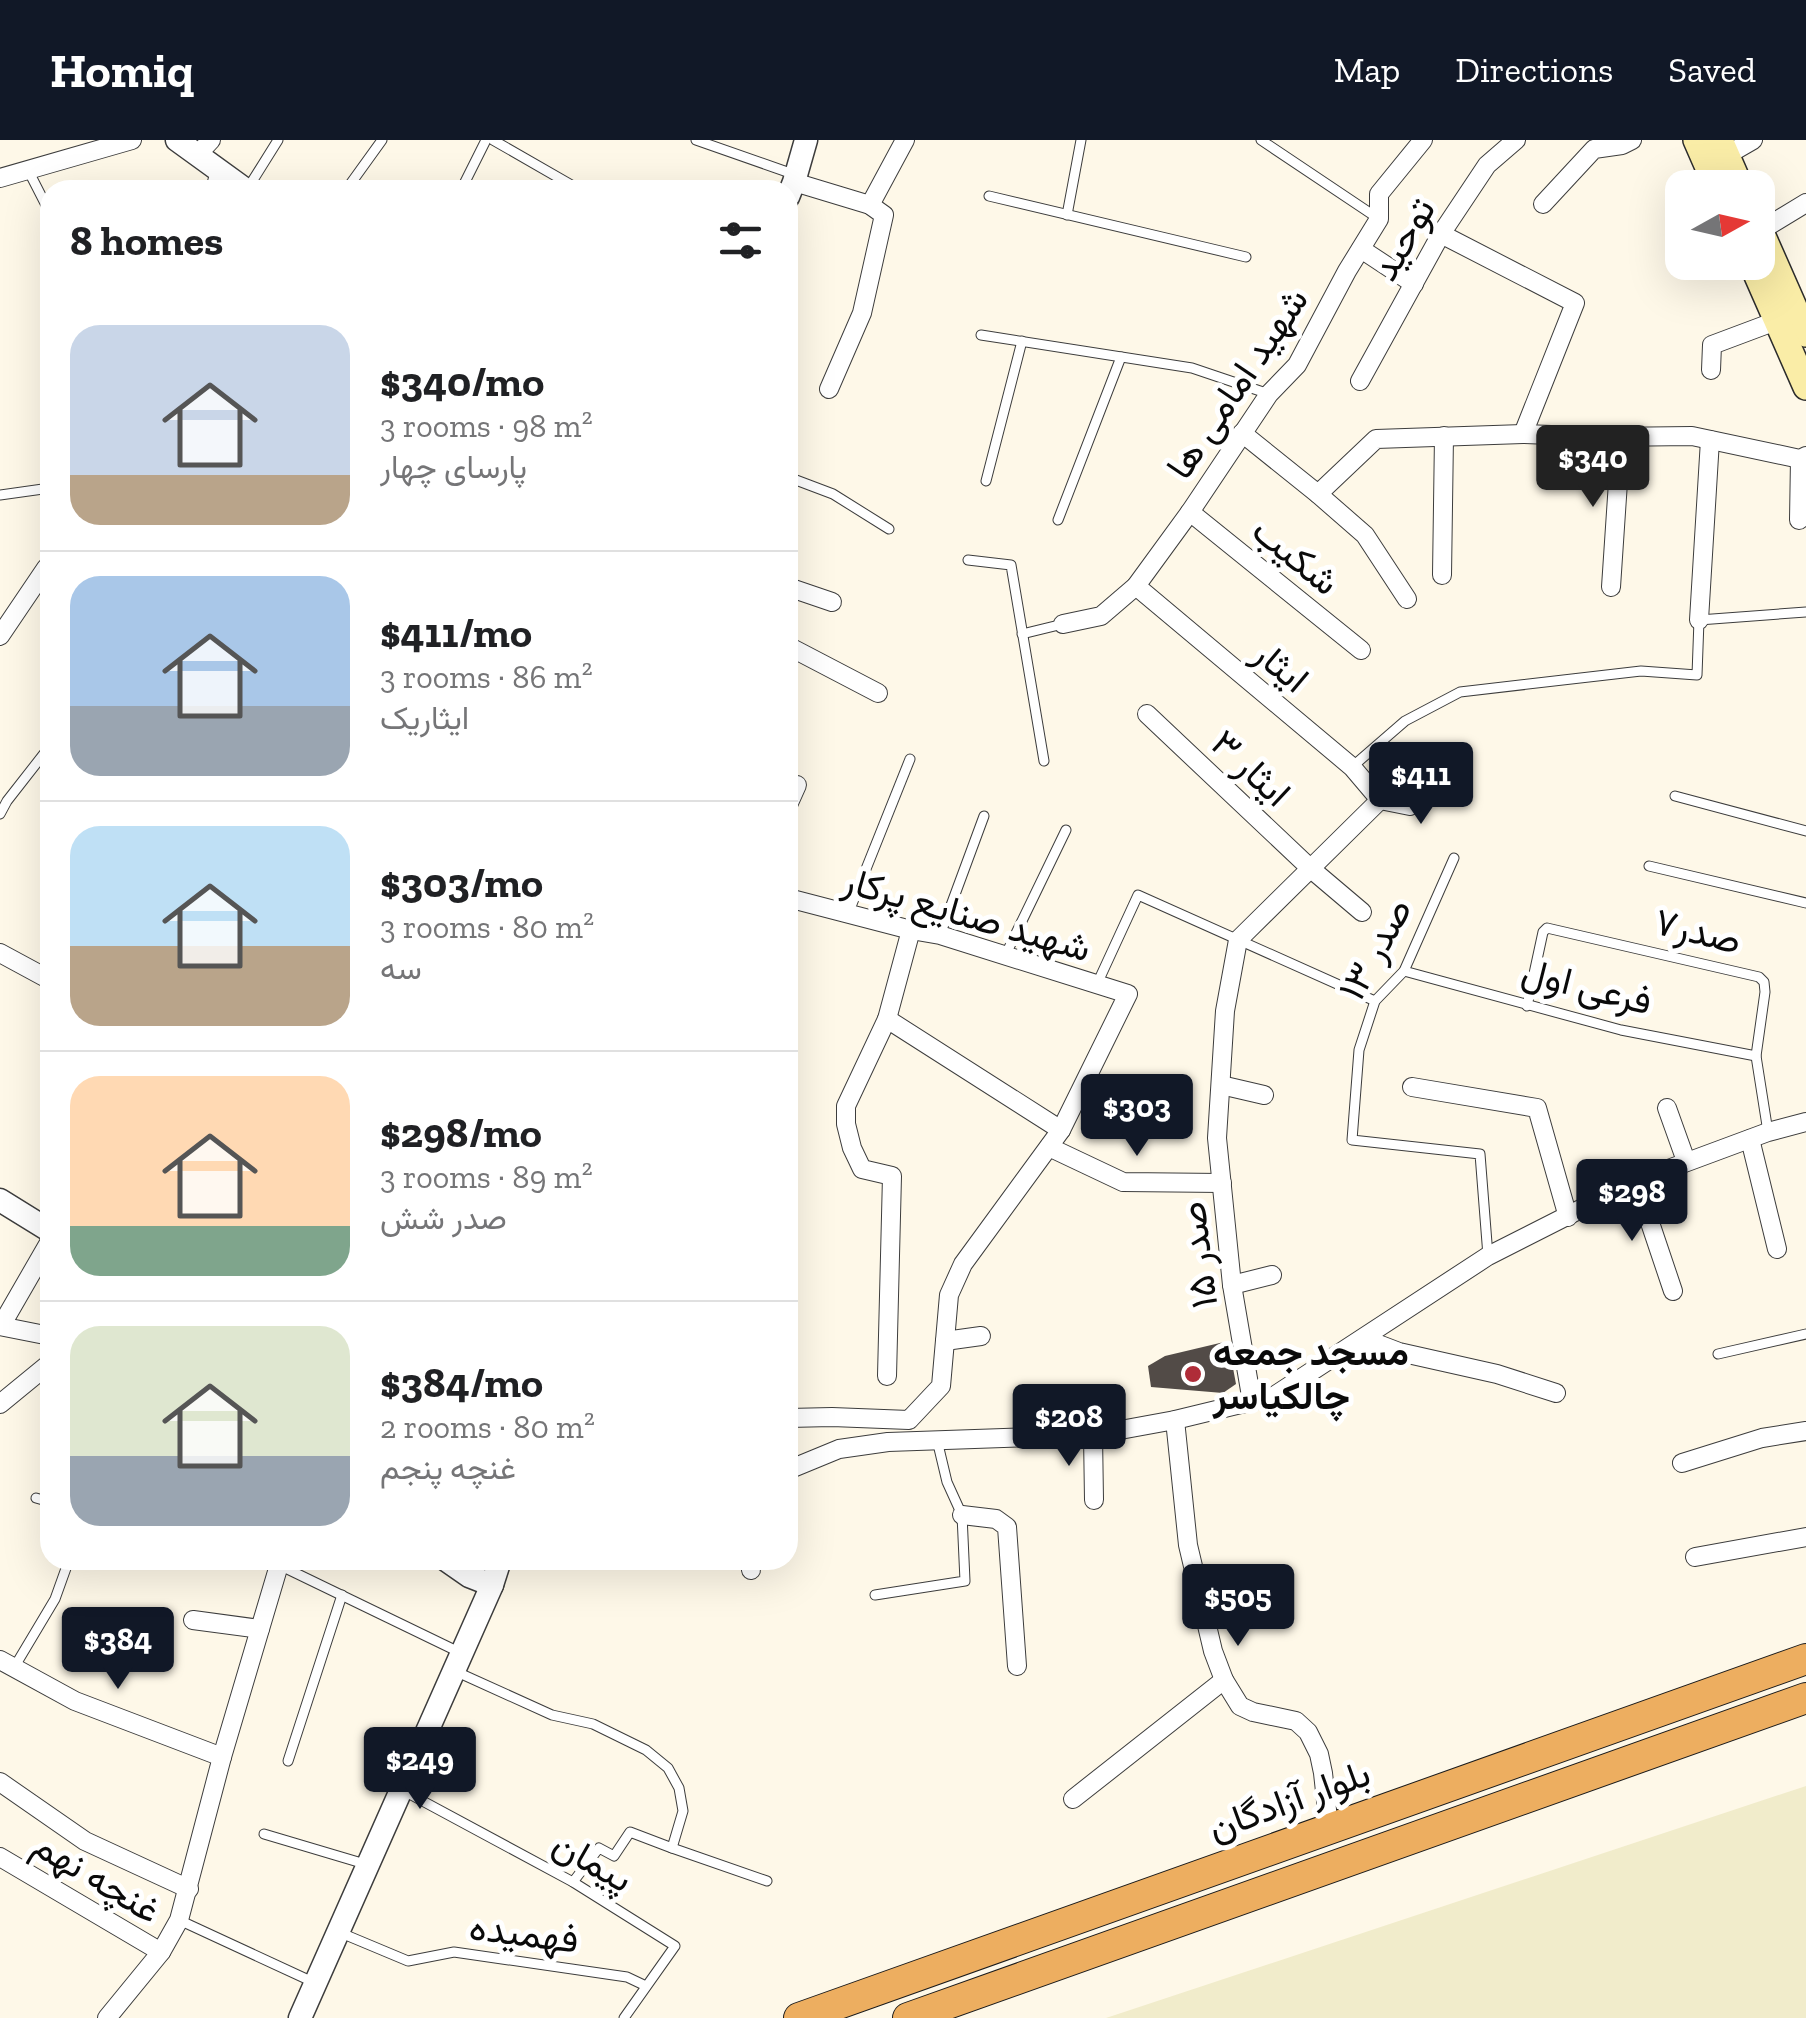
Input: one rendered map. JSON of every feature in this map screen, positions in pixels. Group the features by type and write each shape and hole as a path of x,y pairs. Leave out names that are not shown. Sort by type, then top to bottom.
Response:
{"highway":[{"name":"بلوار آزادگان","path":"799,2018 1806,1658"},
{"name":"بلوار آزادگان","path":"908,2018 1806,1698"},
{"path":"1329,1828 1336,1864"}],"main road":[{"path":"1696,140 1709,170"},
{"path":"1775,264 1806,334"},
{"path":"1758,280 1806,387"}],"street":[{"path":"0,178 132,140"},
{"path":"177,140 204,148 213,180"},
{"path":"794,180 806,140"},
{"path":"870,206 905,140"},
{"name":"شهید امامی ها","path":"1064,624 1101,616 1136,586 1269,394 1297,366 1379,219 1379,194 1423,140"},
{"name":"توحید","path":"1360,381 1441,234 1487,164 1516,140"},
{"path":"1543,204 1594,149 1632,140"},
{"path":"1724,148 1754,140"},
{"path":"798,186 870,206 884,215 862,313 829,389"},
{"path":"1775,219 1806,203"},
{"path":"1441,234 1575,302 1523,434"},
{"path":"1361,249 1414,284"},
{"path":"1711,370 1712,344 1776,320"},
{"path":"1242,433 1365,535 1407,599"},
{"path":"1318,494 1376,439 1523,434 1692,436 1803,458 1799,520"},
{"path":"1442,574 1444,436"},
{"path":"1611,587 1622,436"},
{"path":"1699,620 1710,440"},
{"name":"شکیب","path":"1190,512 1361,650"},
{"path":"0,636 40,577"},
{"name":"ایثار","path":"1136,586 1352,767 1380,800"},
{"path":"798,590 832,602"},
{"path":"798,651 878,693"},
{"name":"ایثار ۳","path":"1147,714 1362,912"},
{"path":"1238,940 1380,800 1410,806 1454,785"},
{"name":"شهید صنایع پرکار","path":"798,901 940,935 1128,994 1061,1130"},
{"path":"886,1376 892,1176 862,1169 852,1148 846,1106 887,1019 911,930"},
{"name":"صدر ۱۵","path":"1238,940 1225,1011 1217,1138 1232,1285 1252,1402"},
{"path":"0,953 40,968"},
{"path":"798,1418 909,1420 942,1386 949,1295 964,1264 1061,1130 887,1019"},
{"path":"1220,1085 1264,1095"},
{"path":"1412,1086 1538,1108 1568,1217"},
{"path":"1667,1108 1686,1160"},
{"path":"798,1466 839,1450 888,1442 1092,1435 1274,1396 1488,1256 1686,1160 1806,1122"},
{"path":"1759,1135 1777,1249"},
{"path":"1049,1147 1122,1182 1222,1184"},
{"path":"1636,1182 1673,1291"},
{"path":"0,1200 40,1225"},
{"path":"40,1258 0,1326 40,1334"},
{"path":"1232,1285 1272,1275"},
{"path":"945,1341 981,1336"},
{"path":"1365,1338 1399,1352 1497,1374 1556,1393"},
{"path":"0,1404 40,1371"},
{"path":"1175,1420 1188,1545 1213,1651 1240,1706 1296,1721 1308,1732 1323,1773 1329,1828"},
{"path":"1682,1463 1762,1438 1806,1431"},
{"path":"1092,1435 1094,1500"},
{"path":"962,1515 996,1518 1007,1527 1016,1666"},
{"path":"1694,1557 1806,1537"},
{"path":"107,2018 161,1952 180,1920 222,1757 278,1570"},
{"path":"460,1570 492,1585"},
{"path":"300,2018 497,1570"},
{"path":"193,1620 260,1629"},
{"path":"7,1663 74,1701 222,1757"},
{"path":"1072,1799 1224,1680"},
{"path":"0,1782 86,1841 189,1889"},
{"name":"غنچه نهم","path":"0,1857 161,1952"}],"lane":[{"path":"252,180 278,140"},
{"path":"353,180 382,140"},
{"path":"466,180 489,140 562,180"},
{"path":"696,140 782,180"},
{"path":"1067,214 1081,140"},
{"path":"1261,140 1379,219"},
{"path":"28,170 40,193"},
{"path":"989,196 1246,257"},
{"path":"980,334 1192,368 1269,394"},
{"path":"986,480 1022,341"},
{"path":"1058,520 1121,356"},
{"path":"798,481 833,494 888,529"},
{"path":"0,495 40,489"},
{"path":"968,560 1011,565 1044,762"},
{"path":"1352,767 1405,722 1460,692 1642,670 1697,675 1699,620 1806,612"},
{"path":"1022,634 1064,624"},
{"path":"0,814 4,798 40,757"},
{"path":"848,914 910,759"},
{"path":"1675,796 1806,831"},
{"path":"940,935 984,816"},
{"path":"1006,956 1066,830"},
{"name":"صدر ۱۳","path":"1454,858 1404,971 1374,1001 1359,1050 1352,1140 1480,1154 1488,1256"},
{"path":"1648,866 1806,903"},
{"path":"1096,985 1138,896 1374,1001"},
{"name":"صدر۷","path":"1527,1006 1543,932 1552,927 1759,977 1765,992 1756,1056 1759,1135"},
{"name":"فرعی اول","path":"1404,971 1621,1030 1756,1056"},
{"path":"1718,1354 1806,1334"},
{"path":"875,1596 965,1581 962,1515 937,1440"},
{"path":"36,1498 40,1499"},
{"path":"7,1663 55,1599 65,1570"},
{"path":"288,1570 342,1595 552,1715 593,1724 646,1750 668,1768 679,1788 682,1811 672,1848"},
{"path":"288,1761 342,1595"},
{"name":"پیمان","path":"402,1789 573,1882 676,1946 624,2018"},
{"path":"573,1882 599,1848 614,1856 630,1832 768,1881"},
{"path":"264,1834 368,1865"},
{"path":"180,1920 316,1983"},
{"name":"فهمیده","path":"338,1932 408,1961 454,1952 627,1977 646,1986"}],"shaded area":[{"path":"1806,1786 1806,2018 1106,2018"}],"building":[{"name":"مسجد جمعه چالکیاسر","path":"1224,1342 1236,1384 1223,1393 1151,1387 1148,1366 1165,1356"}],"place":[{"name":"مسجد جمعه چالکیاسر","path":"1193,1374"}]}
